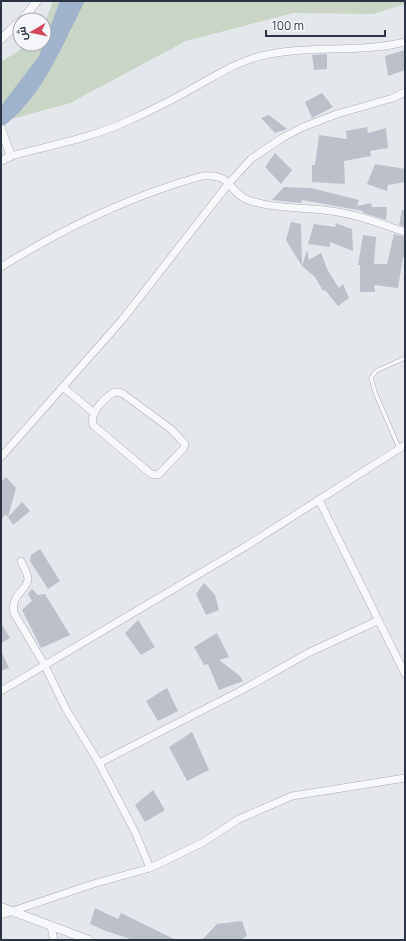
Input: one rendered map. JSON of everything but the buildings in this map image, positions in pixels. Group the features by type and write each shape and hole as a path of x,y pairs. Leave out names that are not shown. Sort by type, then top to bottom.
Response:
{"street":[{"path":"28,12 37,1"},
{"path":"1,38 12,29"},
{"path":"1,161 11,156 57,145 108,130 162,105 228,68 258,57 297,52 371,49 405,42"},
{"path":"1,457 122,320 229,183 255,155 289,134 337,114 393,98 405,92"},
{"path":"1,129 11,156"},
{"path":"1,267 56,234 97,214 202,176 212,175 222,178 229,183 247,200 266,204 333,211 405,232"},
{"path":"63,387 94,413"},
{"path":"121,392 172,430 183,440 184,448 158,475 151,474 94,425 92,417 94,413 110,395 121,392"},
{"path":"1,690 116,624 319,500 402,446"},
{"path":"319,500 377,621 405,674"},
{"path":"21,561 29,578 28,583 16,596 14,613 44,664 66,709 99,763 135,832 150,868"},
{"path":"99,763 244,689 308,653 377,621"},
{"path":"1,915 87,886 150,868 202,843 239,819 292,796 405,778"},
{"path":"1,907 89,940"},
{"path":"51,927 54,940"}],"lane":[{"path":"402,446 375,392 371,378 376,371 405,358"}],"green space":[{"path":"53,1 405,1 405,4 373,14 293,13 186,41 70,103 1,122 1,62 17,52 52,52 52,12 49,12"}],"water":[{"path":"60,1 85,1 40,87 15,116 1,128 1,106 41,52 52,52 52,22"}]}
